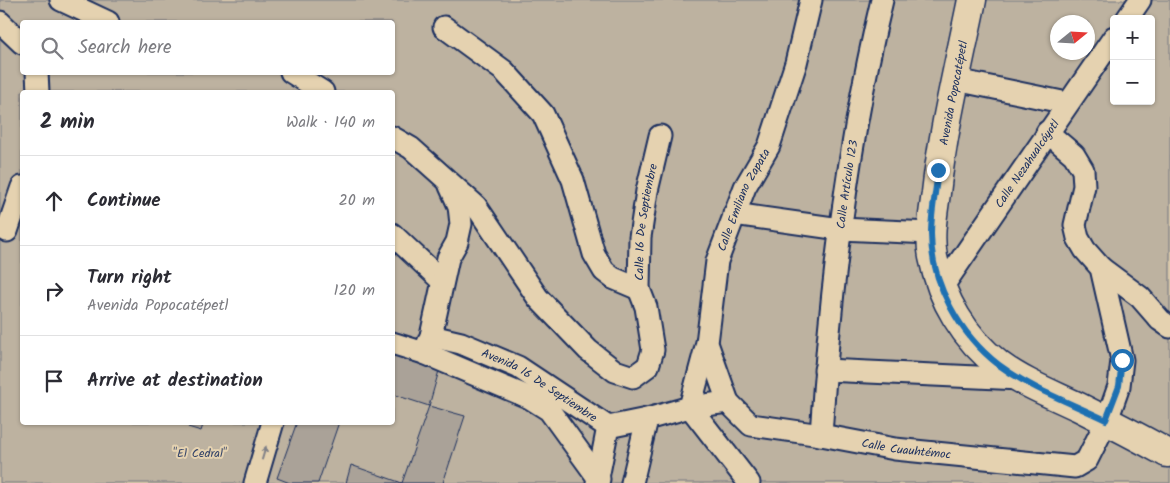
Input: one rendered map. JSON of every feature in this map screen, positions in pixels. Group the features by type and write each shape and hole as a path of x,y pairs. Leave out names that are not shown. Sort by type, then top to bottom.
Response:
{"street":[{"path":"61,0 104,20"},
{"name":"Calle Emiliano Zapata","path":"728,402 707,343 717,261 746,187 770,146 796,63 811,0"},
{"name":"Calle Artículo 123","path":"821,435 825,370 840,229 866,66 882,0"},
{"name":"Avenida Popocatépetl","path":"972,0 938,170 931,233 933,256 941,289 955,315 982,350 998,364 1020,379 1106,420 1168,454"},
{"path":"1130,15 1140,0"},
{"path":"0,22 20,41"},
{"path":"444,27 504,71 543,114 573,180 594,254 604,270 613,278 639,289"},
{"name":"Calle Nezahualcóyotl","path":"941,289 1046,132 1110,43"},
{"path":"37,75 38,90"},
{"path":"296,75 320,90"},
{"path":"956,80 1067,103"},
{"path":"1046,132 1074,155 1083,170 1084,186 1075,225 1078,238 1085,250 1101,268 1140,296 1160,320 1170,327"},
{"name":"Calle 16 De Septiembre","path":"448,180 476,206 538,298 588,350 615,371 634,377 648,366 654,350 646,307 639,289 640,237 647,190 660,136"},
{"path":"395,139 411,148 448,180 459,206 461,224 457,242 448,258 428,345 530,398 549,410 598,482"},
{"path":"10,231 20,194"},
{"path":"734,214 840,229 931,233"},
{"path":"395,237 442,282"},
{"name":"Calle Cuauhtémoc","path":"728,402 751,425 821,435 895,449 1075,467 1087,460 1106,420 1119,386 1122,360 1101,268"},
{"name":"Avenida 16 De Septiembre","path":"395,343 428,345 461,343 518,367 608,427 690,407"},
{"path":"690,407 707,343"},
{"path":"825,370 1020,379"},
{"path":"690,407 728,402"},
{"path":"690,407 749,483"},
{"path":"632,483 647,419"},
{"path":"256,483 272,425"},
{"path":"598,482 608,427"}],"green space":[{"name":"\"El Cedral\"","path":"0,0 1170,0 1170,483 0,483"}],"building":[{"path":"395,353 440,367 429,406 395,395"},
{"path":"429,406 465,416 443,483 402,483"},
{"path":"189,425 203,425 201,431 188,427"},
{"path":"296,425 338,425 318,483 290,483 277,478"},
{"path":"351,465 402,483 346,483"}],"route":[{"path":"938,170 931,233 933,256 941,289 955,315 982,350 1020,379 1106,420 1119,386 1122,360"}]}
